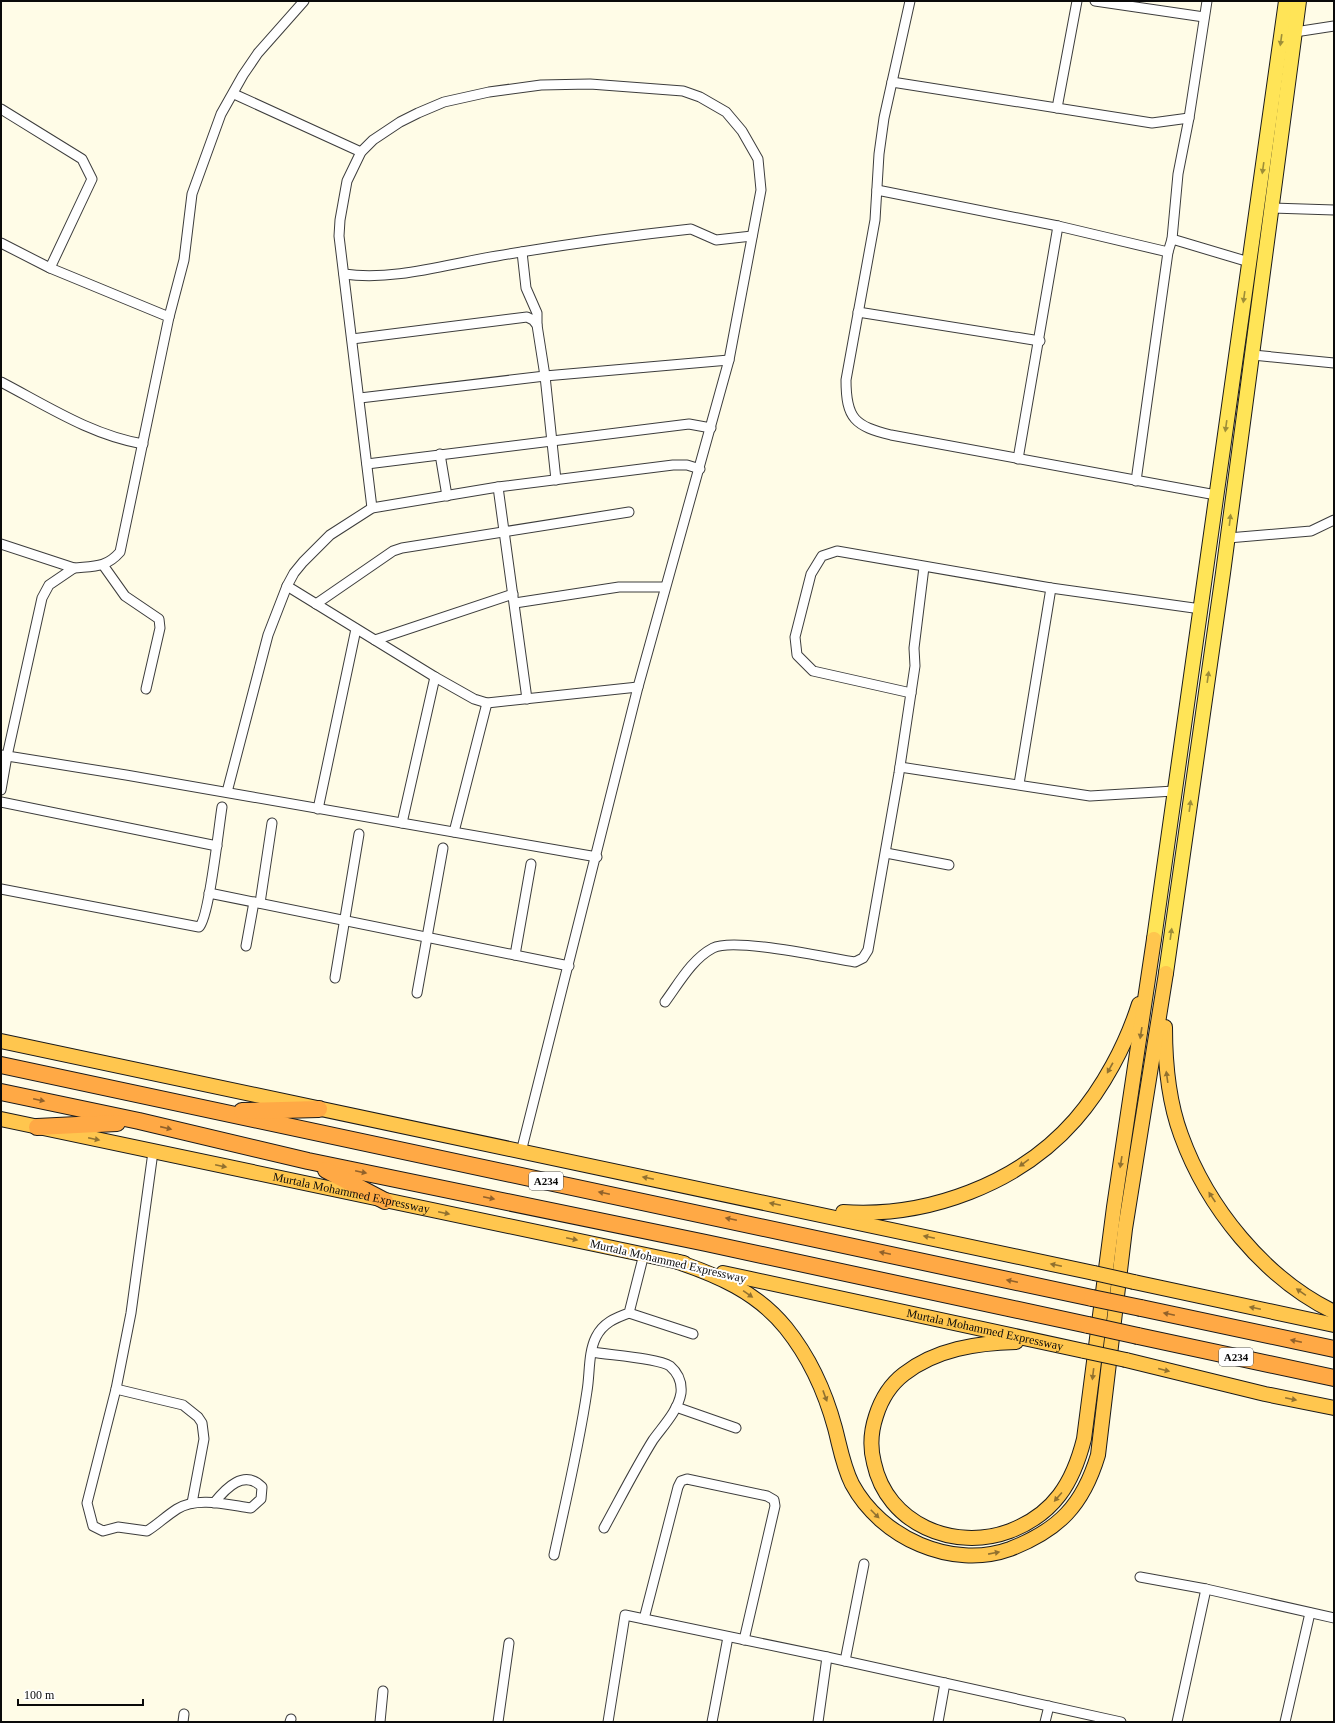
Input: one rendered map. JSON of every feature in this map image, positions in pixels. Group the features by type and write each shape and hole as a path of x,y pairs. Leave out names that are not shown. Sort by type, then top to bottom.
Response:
{"highway":[{"path":"800,1209 876,1213 936,1204 964,1195 1015,1170 1038,1153 1075,1120 1109,1071 1136,1014 1145,985 1154,939"},
{"path":"1051,1344 999,1342 949,1351 916,1366 903,1374 892,1386 883,1398 873,1424 872,1456 876,1474 891,1502 914,1523 943,1535 958,1538 989,1536 1020,1527 1035,1518 1059,1496 1074,1472 1084,1439 1114,1207 1154,939"},
{"path":"675,1260 710,1272 731,1283 768,1310 784,1326 798,1344 821,1384 845,1468 853,1486 876,1516 892,1529 926,1548 944,1553 964,1555 985,1554 1006,1550 1025,1543 1046,1532 1066,1515 1080,1498 1091,1478 1098,1455 1125,1229 1166,973"},
{"path":"1166,973 1167,1075 1181,1134 1194,1166 1210,1195 1251,1248 1297,1289 1334,1312"},
{"path":"1,1041 521,1152 800,1209 1334,1325"},
{"path":"1,1053 41,1073"},
{"name":"A234","path":"1,1065 216,1112 710,1214 1092,1298 1334,1349"},
{"name":"Murtala Mohammed Expressway","path":"1,1092 139,1121 308,1161 713,1245 1334,1378"},
{"path":"216,1112 318,1109"},
{"name":"Murtala Mohammed Expressway","path":"1,1119 675,1260 728,1275 1126,1360 1258,1392 1334,1408"},
{"path":"37,1127 139,1121"},
{"path":"308,1161 385,1200"}],"main road":[{"path":"1154,939 1286,1"},
{"path":"1166,973 1228,538 1299,1"}],"street":[{"path":"910,1 884,118 879,154 875,220 846,380 846,396 851,412 857,422 868,429 891,436 1216,495"},
{"path":"1057,108 1077,1"},
{"path":"1095,1 1204,17"},
{"path":"1136,480 1168,252 1172,239 1178,174 1189,118 1207,1"},
{"path":"1,544 74,568 103,566 113,560 120,552 169,317 184,260 192,194 220,114 234,94 243,75 258,53 301,2"},
{"path":"1295,32 1334,26"},
{"path":"892,82 1152,123 1189,118"},
{"path":"372,508 340,236 340,220 347,181 361,152 373,140 400,122 444,102 489,92 541,85 590,84 683,91 700,97 726,112 751,144 758,159 761,190 729,360 700,469 665,587 638,687 597,856 521,1152"},
{"path":"234,94 361,152"},
{"path":"1,109 82,159 92,179 50,268"},
{"path":"877,190 1058,226 1168,252"},
{"path":"1272,208 1334,210"},
{"path":"1018,459 1040,341 1058,226"},
{"path":"344,274 362,277 384,276 522,252 691,229 716,240 752,236"},
{"path":"1172,239 1249,262"},
{"path":"1,243 50,268 169,317"},
{"path":"522,252 526,288 537,313 537,325 545,376 556,480"},
{"path":"858,312 1040,341"},
{"path":"352,339 527,317 533,320 537,325"},
{"path":"1253,355 1334,363"},
{"path":"360,398 545,376 729,360"},
{"path":"1,382 96,432 122,440 143,444"},
{"path":"367,464 689,424 711,428"},
{"path":"440,454 447,496"},
{"path":"227,792 266,642 287,586 294,573 316,547 330,535 372,508 498,487 673,465 687,465 700,469"},
{"path":"498,487 527,699"},
{"path":"316,604 393,552 402,548 629,512"},
{"path":"1228,538 1311,531 1334,520"},
{"path":"911,692 813,671 797,655 795,636 811,574 822,556 837,551 1051,588 1201,609"},
{"path":"103,566 125,596 159,619 160,628 146,689"},
{"path":"665,1002 692,965 714,948 723,945 765,948 855,962 864,958 868,950 900,768 915,666 914,648 924,567"},
{"path":"1,790 4,755 42,598 49,585 74,568"},
{"path":"287,586 435,677 474,699 487,703 638,687"},
{"path":"375,640 514,598 619,587 665,587"},
{"path":"1019,784 1051,588"},
{"path":"318,809 356,629"},
{"path":"402,823 435,677"},
{"path":"454,832 487,703"},
{"path":"4,755 597,856"},
{"path":"900,768 1019,784 1090,796 1174,791"},
{"path":"1,802 216,846"},
{"path":"1,889 194,927 202,925 209,893 222,806"},
{"path":"246,946 257,903 272,823"},
{"path":"336,978 359,834"},
{"path":"418,992 444,848"},
{"path":"886,853 949,865"},
{"path":"515,955 531,864"},
{"path":"209,893 568,966"},
{"path":"153,1152 131,1313 116,1389 87,1503 93,1526 103,1531 118,1527 146,1531 178,1508 192,1503 214,1503 251,1508 261,1499 262,1487 257,1481 245,1480 228,1486 214,1503"},
{"path":"629,1313 644,1254"},
{"path":"554,1554 587,1390 592,1352 596,1338 603,1326 614,1318 629,1313 693,1334"},
{"path":"592,1352 656,1361 668,1365 675,1371 680,1379 681,1393 676,1407 654,1440 604,1528"},
{"path":"116,1389 183,1405 198,1417 202,1423 204,1439 192,1503"},
{"path":"676,1407 736,1428"},
{"path":"644,1619 678,1487 681,1481 687,1479 767,1496 774,1500 774,1506 744,1640"},
{"path":"845,1661 864,1564"},
{"path":"1140,1577 1206,1589 1334,1618"},
{"path":"1177,1722 1206,1589"},
{"path":"1285,1722 1310,1613"},
{"path":"608,1722 625,1615 827,1657 1121,1722"},
{"path":"712,1722 728,1636"},
{"path":"498,1722 509,1643"},
{"path":"818,1722 827,1657"},
{"path":"938,1722 945,1683"},
{"path":"380,1722 383,1691"},
{"path":"1045,1722 1049,1706"}]}
